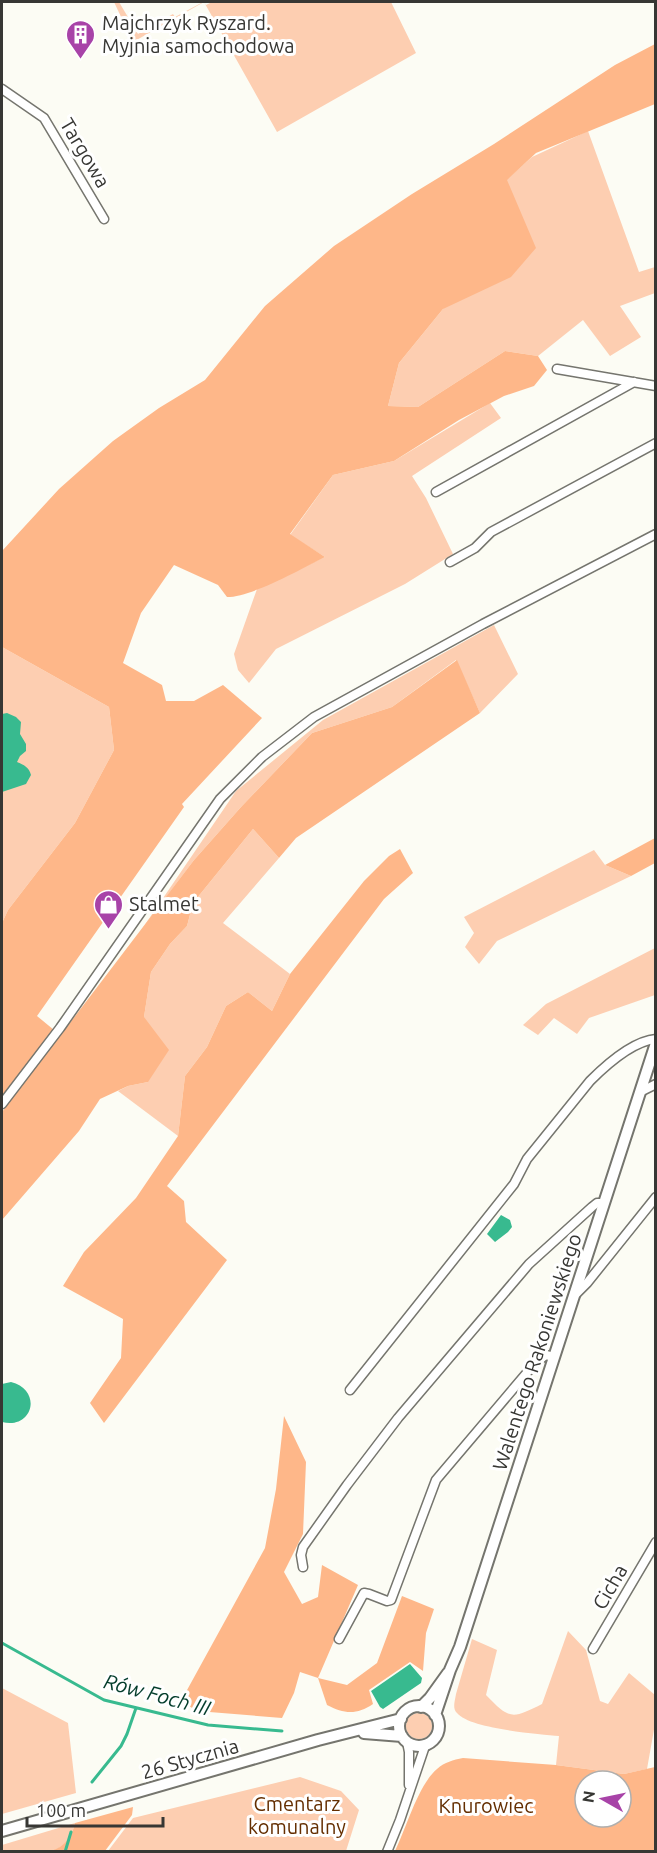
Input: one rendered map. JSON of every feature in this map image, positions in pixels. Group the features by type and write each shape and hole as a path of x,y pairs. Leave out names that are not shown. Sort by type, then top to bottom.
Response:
{"street":[{"name":"Targowa","path":"2,89 44,118 104,219"},
{"path":"557,369 656,386"},
{"path":"436,492 634,382"},
{"path":"450,562 476,548 491,532 656,443"},
{"path":"2,1104 60,1028 220,799 262,757 314,717 503,613 656,534"},
{"path":"350,1390 514,1184 527,1159 590,1080 638,1044 656,1041"},
{"name":"Walentego Rakoniewskiego","path":"435,1715 460,1647 656,1041"},
{"path":"640,1092 656,1084"},
{"path":"574,1296 656,1197"},
{"path":"303,1567 303,1547 398,1418 529,1264 592,1207 597,1203 603,1203"},
{"path":"339,1640 364,1593 384,1601 392,1600 436,1480 536,1362 546,1355 554,1357"},
{"name":"Cicha","path":"593,1649 656,1542"},
{"name":"Walentego Rakoniewskiego","path":"421,1707 450,1670"},
{"path":"404,1739 416,1746 425,1746 435,1739 439,1724 432,1711 421,1707 411,1708 401,1719 399,1727 409,1752 410,1789"},
{"name":"26 Stycznia","path":"2,1831 318,1740 401,1719"},
{"name":"26 Stycznia","path":"354,1732 404,1739"},
{"path":"387,1851 425,1746"}],"green space":[{"path":"114,2 119,2 138,34 173,14 175,17 204,2 133,42"},
{"path":"204,2 206,5 212,2 391,2 416,53 277,132"},
{"path":"655,44 655,104 536,153 507,180 536,248 511,277 443,309 399,363 388,406 418,407 505,351 538,356 547,370 534,386 504,396 459,420 394,461 333,475 290,534 325,557 263,588 227,597 218,585 174,565 141,613 123,663 162,685 166,701 194,701 223,685 262,718 182,804 184,807 37,1016 54,1030 2,1098 2,923 8,910 75,823 114,750 109,707 2,647 2,551 59,489 113,441 159,408 205,380 265,306 334,246 615,65"},
{"path":"588,131 639,272 655,267 655,293 620,306 641,337 610,356 583,320 538,356 505,351 418,407 388,406 399,363 443,309 506,180 532,157"},
{"path":"490,403 501,418 412,476 426,498 453,554 405,584 276,649 249,683 238,670 234,654 257,589 325,557 290,535 333,475 394,461"},
{"path":"494,625 518,674 480,713 456,660 392,707 312,733 194,860 142,929 236,791 323,720"},
{"path":"2,647 109,707 114,750 75,823 8,910 2,923"},
{"path":"457,660 480,713 296,838 279,858 253,829 193,903 187,926 170,944 151,972 144,1017 169,1050 148,1082 128,1086 100,1099 79,1131 2,1220 2,1112 194,860 312,733 392,707"},
{"path":"253,829 279,858 223,923 290,974 272,1011 248,992 226,1006 207,1047 185,1076 178,1136 118,1091 128,1086 148,1082 144,1017 151,972 170,944 187,926 193,903"},
{"path":"655,838 655,863 631,876 605,865"},
{"path":"400,849 413,873 384,899 167,1186 184,1201 186,1222 227,1260 104,1423 90,1403 121,1358 123,1319 63,1286 84,1252 136,1198 178,1136 185,1076 207,1047 226,1006 248,992 272,1011 290,974 364,881 389,856"},
{"path":"594,850 605,865 631,876 497,941 479,964 465,947 474,933 464,917"},
{"path":"655,948 655,995 589,1018 577,1034 554,1018 538,1035 523,1025 546,1004"},
{"path":"284,1416 306,1462 303,1534 284,1572 302,1604 318,1597 322,1565 358,1585 318,1678 300,1672 294,1693 282,1718 197,1711 181,1701 265,1548 276,1489"},
{"path":"402,1596 434,1609 426,1633 423,1671 410,1662 369,1690 373,1704 367,1708 350,1712 327,1705 318,1678 347,1685 377,1663"},
{"path":"568,1631 586,1650 600,1701 608,1704 629,1673 655,1695 655,1724 647,1769 633,1772 633,1769 586,1769 556,1765 559,1736 490,1727 464,1718 457,1713 454,1704 456,1694 472,1639 497,1650 486,1695 501,1709 506,1713 517,1714 542,1704"},
{"path":"2,1688 68,1723 76,1793 2,1814"},
{"path":"419,1713 428,1717 432,1726 428,1735 419,1739 410,1735 406,1726 410,1717"},
{"name":"Knurowiec","path":"463,1758 586,1769 573,1769 573,1829 633,1829 633,1772 655,1767 655,1851 395,1851 424,1785 437,1769"},
{"name":"Cmentarz komunalny","path":"300,1777 341,1791 359,1810 346,1851 108,1851 133,1818"},
{"path":"133,1807 132,1815 105,1851 51,1851 67,1841 75,1823"},
{"path":"75,1823 67,1841 51,1852 2,1852 2,1845"}],"shaded area":[{"path":"7,713 21,722 20,734 26,744 26,751 17,762 28,768 31,775 26,784 2,792 2,714"},
{"path":"501,1215 510,1220 512,1227 495,1242 487,1234"},
{"path":"11,1382 21,1386 30,1400 27,1415 13,1423 2,1422 2,1384"},
{"path":"410,1664 422,1678 421,1683 383,1709 371,1691"}],"waterway":[{"name":"Rów Foch III","path":"2,1643 104,1700 208,1725 282,1731"},
{"path":"92,1782 121,1746 136,1708"},
{"path":"65,1852 71,1832"}],"place":[{"name":"Majchrzyk Ryszard. Myjnia samochodowa","path":"81,60"},
{"name":"Stalmet","path":"108,930"}]}
